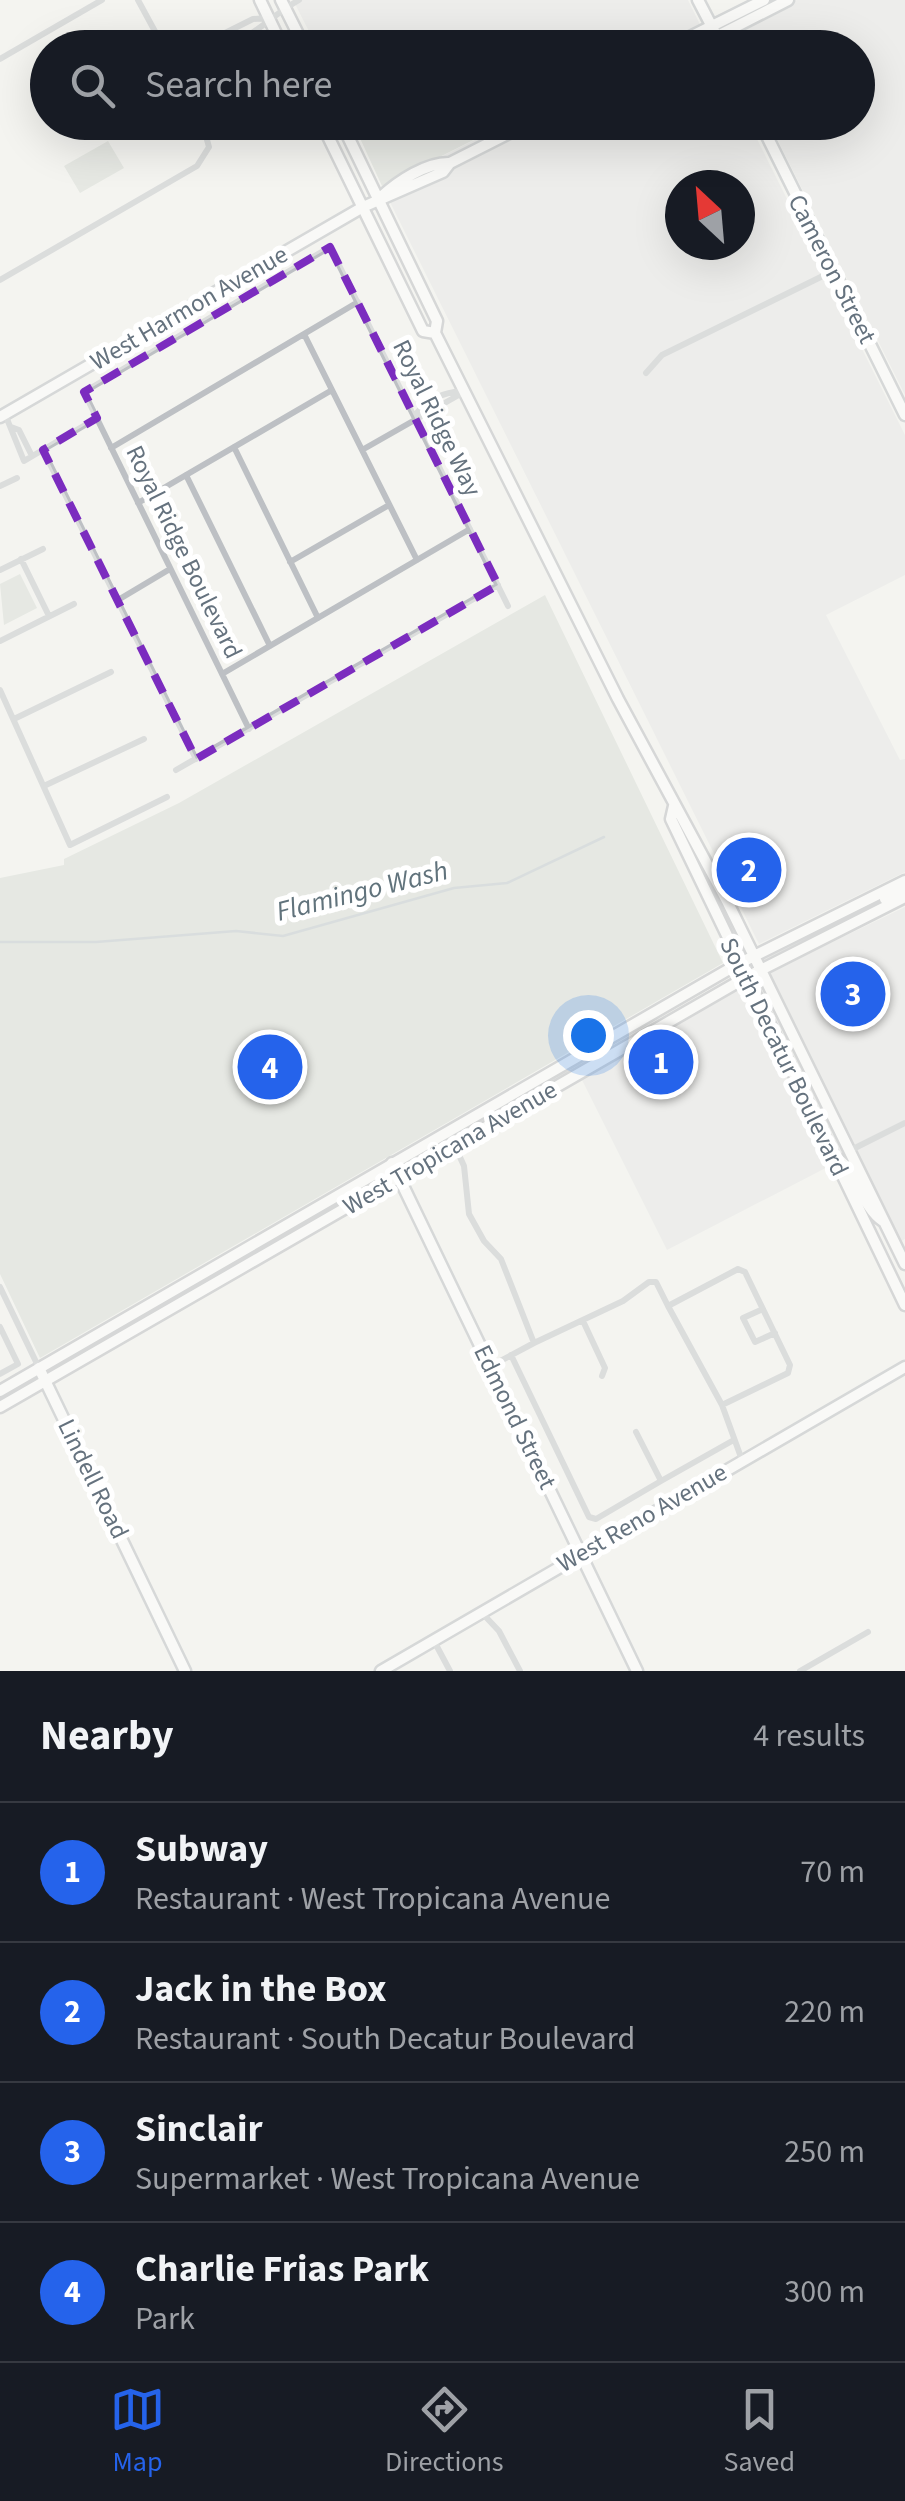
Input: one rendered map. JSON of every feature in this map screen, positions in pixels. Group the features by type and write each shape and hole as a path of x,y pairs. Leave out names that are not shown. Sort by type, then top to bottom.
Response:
{"main road":[{"path":"260,0 274,30"},
{"path":"698,0 713,30"},
{"path":"716,30 764,0"},
{"path":"716,30 788,0"},
{"path":"283,4 296,30"},
{"name":"South Decatur Boulevard","path":"331,140 422,331 435,333"},
{"name":"South Decatur Boulevard","path":"350,140 437,321 435,333 674,806 683,813 905,1264"},
{"name":"West Harmon Avenue","path":"3,416 363,208 444,172 450,163 495,140"},
{"name":"Cameron Street","path":"769,140 905,414"},
{"name":"South Decatur Boulevard","path":"674,806 672,818 738,964 905,1305"},
{"name":"West Tropicana Avenue","path":"0,1391 738,964 905,881"},
{"path":"853,923 867,908 905,889"},
{"name":"West Tropicana Avenue","path":"0,1408 745,978 905,897"},
{"path":"536,1080 543,1094"},
{"path":"807,1104 838,1146 850,1150"},
{"path":"833,1157 845,1164 871,1214 885,1223"},
{"name":"Edmond Street","path":"392,1163 637,1671"},
{"path":"292,1221 300,1235"},
{"path":"168,1293 181,1304"},
{"path":"168,1293 170,1310"},
{"name":"West Reno Avenue","path":"380,1671 905,1367"},
{"name":"Lindell Road","path":"39,1368 185,1671"}],"street":[{"path":"50,30 102,0"},
{"path":"138,0 154,30"},
{"path":"260,30 283,4 299,0"},
{"path":"232,30 252,19 268,18"},
{"path":"0,59 30,42"},
{"path":"0,280 198,166 207,155 207,140"},
{"name":"Royal Ridge Way","path":"84,392 330,247 508,606"},
{"path":"646,373 662,356 833,270"},
{"path":"111,448 358,302"},
{"path":"304,334 417,560"},
{"path":"138,503 332,390"},
{"path":"362,450 415,418 419,409 446,392 464,391"},
{"name":"Royal Ridge Boulevard","path":"84,392 249,729"},
{"path":"3,416 20,430 32,456"},
{"path":"12,427 10,434 24,461 96,418"},
{"path":"234,447 318,618"},
{"path":"44,450 196,759"},
{"path":"186,475 270,646"},
{"path":"0,486 17,478"},
{"path":"290,562 389,505"},
{"path":"222,674 470,529"},
{"path":"0,570 43,548"},
{"path":"20,559 49,616"},
{"path":"118,600 170,569"},
{"path":"176,770 498,584"},
{"path":"0,641 74,604"},
{"path":"14,718 110,672"},
{"path":"0,690 70,844 167,798"},
{"path":"46,785 144,738"},
{"path":"850,1150 905,1123"},
{"path":"448,1130 464,1166 470,1214 484,1240 501,1259 534,1343"},
{"path":"668,1306 738,1268 745,1272 790,1366 788,1373 722,1406"},
{"path":"490,1366 583,1321 648,1282 656,1282 722,1406 742,1460"},
{"name":"Lindell Road","path":"0,1287 39,1368"},
{"path":"763,1309 743,1318 755,1342 775,1333"},
{"path":"583,1321 605,1368 602,1376"},
{"path":"0,1326 18,1364 0,1374"},
{"path":"512,1355 589,1517 596,1519 732,1441"},
{"path":"636,1432 660,1481"},
{"path":"481,1612 499,1631 520,1671"},
{"path":"800,1671 868,1632"},
{"path":"433,1640 450,1671"}],"highlighted area":[{"path":"330,247 498,585 196,759 43,450 97,418 84,392"}],"shaded area":[{"path":"293,0 688,0 703,30 308,30"},
{"path":"797,0 905,0 905,395 778,140 875,140 875,30 735,30"},
{"path":"361,140 473,140 382,186"},
{"path":"475,140 758,140 905,435 905,575 826,615 900,760 905,759 905,872 759,944 382,186"},
{"path":"108,141 124,168 80,193 64,166"},
{"path":"20,574 37,608 4,625 0,584"},
{"path":"545,595 723,963 40,1358 0,1274 0,878 64,865 64,859 179,803"},
{"path":"905,907 905,1239 890,1247 845,1158 667,1250 575,1066"}],"waterway":[{"name":"Flamingo Wash","path":"0,942 96,942 236,931 283,936 454,888 507,883 604,837"}],"place":[{"name":"Jack in the Box","path":"749,870"},
{"name":"Sinclair","path":"853,994"},
{"name":"Subway","path":"661,1062"},
{"name":"Charlie Frias Park","path":"270,1067"}]}
